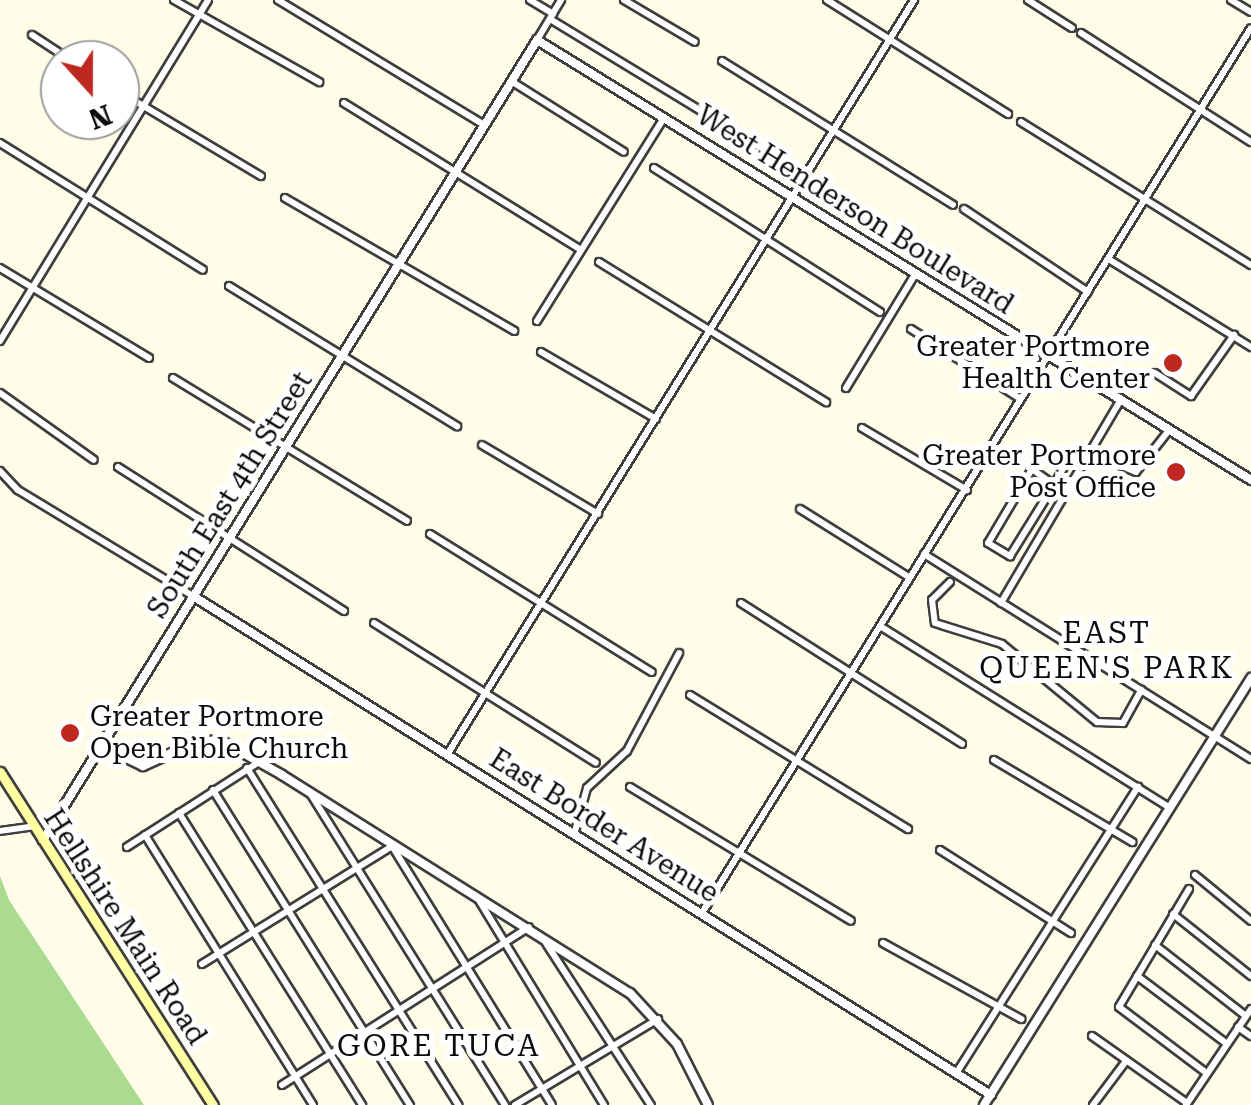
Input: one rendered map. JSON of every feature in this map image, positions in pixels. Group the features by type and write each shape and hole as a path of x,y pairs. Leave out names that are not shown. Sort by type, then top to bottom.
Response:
{"main road":[{"name":"Hellshire Main Road","path":"0,772 213,1105"}],"street":[{"path":"174,0 319,82"},
{"path":"0,341 208,0"},
{"path":"278,0 484,125"},
{"path":"530,0 551,17 807,175"},
{"path":"537,40 562,0"},
{"path":"624,0 695,42"},
{"path":"827,0 1008,114"},
{"path":"447,755 914,0"},
{"path":"1028,0 1072,28"},
{"path":"1231,0 1251,12"},
{"path":"702,914 1251,28"},
{"path":"1081,33 1251,142"},
{"path":"32,35 40,40"},
{"name":"South East 4th Street","path":"43,840 537,40"},
{"name":"West Henderson Boulevard","path":"537,40 1251,480"},
{"path":"722,61 953,204"},
{"path":"511,81 624,152"},
{"path":"344,103 581,250"},
{"path":"140,104 261,176"},
{"path":"537,322 664,118"},
{"path":"1021,122 1251,265"},
{"path":"0,143 203,270"},
{"path":"654,168 880,312"},
{"path":"285,198 514,332"},
{"path":"964,208 1088,292"},
{"path":"1110,260 1251,347"},
{"path":"599,262 708,333 826,402"},
{"path":"0,268 149,358"},
{"path":"846,388 916,273"},
{"path":"228,286 457,426"},
{"path":"911,329 1021,399"},
{"path":"1155,373 1191,396 1234,335"},
{"path":"541,352 656,419"},
{"path":"173,378 407,521"},
{"path":"0,393 94,460"},
{"path":"1000,602 1121,398"},
{"path":"862,428 967,490"},
{"path":"1010,556 1068,460 1089,452 1136,472 1150,462 1170,428"},
{"path":"482,445 598,514"},
{"path":"118,467 231,534 344,611"},
{"path":"1023,564 988,543 1032,469 1054,485"},
{"path":"0,471 18,490 193,596"},
{"path":"800,509 909,578"},
{"path":"430,534 652,672"},
{"path":"924,554 1251,760"},
{"path":"950,582 932,600 935,623 1002,644 1098,722 1123,723 1141,690"},
{"name":"East Border Avenue","path":"193,596 990,1095"},
{"path":"741,603 962,744"},
{"path":"374,624 596,763"},
{"path":"880,626 1170,808"},
{"path":"574,835 587,788 627,751 679,653"},
{"path":"984,1105 1251,678"},
{"path":"690,695 908,830"},
{"path":"99,746 143,766 212,739 259,762 630,993 658,1019 685,1056 708,1105"},
{"path":"994,760 1132,842"},
{"path":"128,846 259,762"},
{"path":"246,768 458,1105"},
{"path":"630,787 851,921"},
{"path":"958,1072 1138,787"},
{"path":"213,790 410,1105"},
{"path":"309,792 505,1105"},
{"path":"178,813 362,1105"},
{"path":"0,832 34,826"},
{"path":"145,835 313,1105"},
{"path":"202,964 392,846"},
{"path":"392,846 552,1105"},
{"path":"940,850 1072,933"},
{"path":"1195,876 1251,920"},
{"path":"1188,889 1119,1006 1204,1071"},
{"path":"476,896 604,1105"},
{"path":"1173,914 1251,976"},
{"path":"282,1085 529,928"},
{"path":"542,937 652,1105"},
{"path":"883,943 1021,1020"},
{"path":"1092,1036 1186,1104 1204,1071 1248,1013 1155,946"},
{"path":"1137,976 1226,1043"},
{"path":"515,1105 658,1019"},
{"path":"1238,1026 1251,1036"},
{"path":"1093,1105 1126,1061"}],"green space":[{"path":"0,876 9,900 144,1105 0,1105"}],"place":[{"name":"Greater Portmore Health Center","path":"1173,363"},
{"name":"Greater Portmore Post Office","path":"1176,472"},
{"name":"Greater Portmore Open Bible Church","path":"70,733"}],"district":[{"name":"EAST QUEEN'S PARK","path":"1107,650"},
{"name":"GORE TUCA","path":"439,1046"}]}
